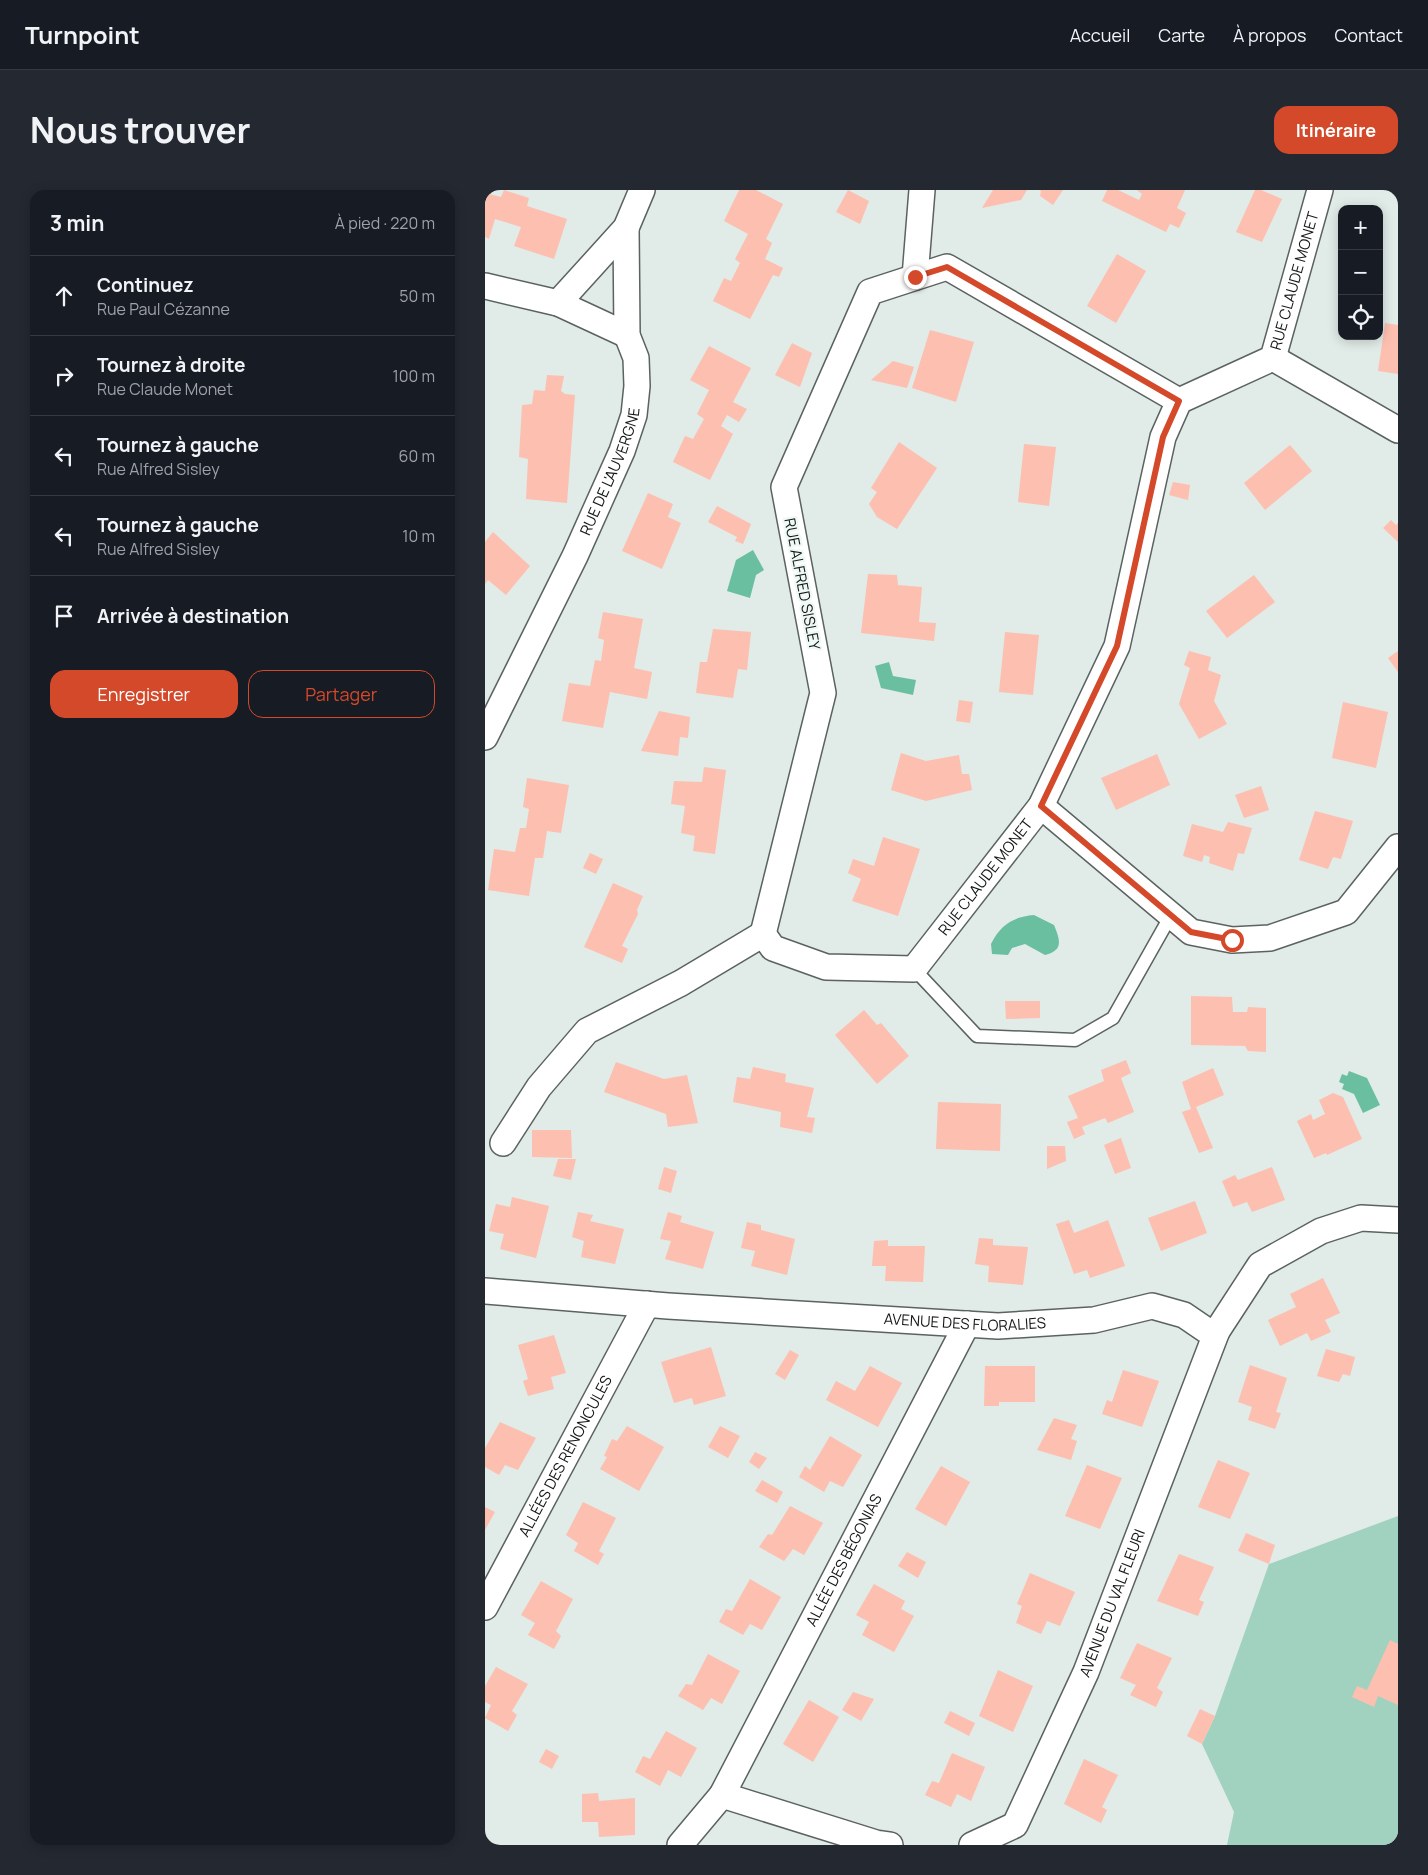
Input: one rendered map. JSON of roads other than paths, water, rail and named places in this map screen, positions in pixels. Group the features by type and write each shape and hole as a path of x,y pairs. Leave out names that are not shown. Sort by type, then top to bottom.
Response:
{"street":[{"path":"558,304 626,228 642,190"},
{"path":"915,277 922,190"},
{"name":"RUE CLAUDE MONET","path":"914,969 1041,806 1117,646 1163,437 1179,401 1273,358 1320,190"},
{"path":"485,286 558,304 627,335 626,228"},
{"name":"RUE ALFRED SISLEY","path":"763,934 823,693 783,486 870,292 947,267 1179,401"},
{"name":"RUE DE L'AUVERGNE","path":"485,737 575,556 623,451 634,415 637,386 636,358 627,335"},
{"path":"1273,358 1398,430"},
{"path":"1041,806 1170,917 1191,932 1232,940 1270,938 1346,912 1398,846"},
{"path":"503,1143 539,1087 587,1031 681,983 763,934 773,948 826,967 914,969"},
{"path":"1217,1331 1260,1265 1321,1231 1361,1218 1395,1220"},
{"name":"AVENUE DES FLORALIES","path":"485,1291 647,1304 998,1326 1094,1320 1152,1306 1184,1314 1206,1330 1217,1331"},
{"name":"ALLÉES DES RENONCULES","path":"485,1607 647,1304"},
{"name":"ALLÉE DES BÉGONIAS","path":"722,1795 967,1324"},
{"name":"AVENUE DU VAL FLEURI","path":"972,1845 1015,1825 1086,1672 1217,1331"},
{"path":"681,1845 722,1795 876,1843 890,1845"}],"lane":[{"path":"914,969 977,1036 1075,1040 1113,1018 1170,917"}]}
